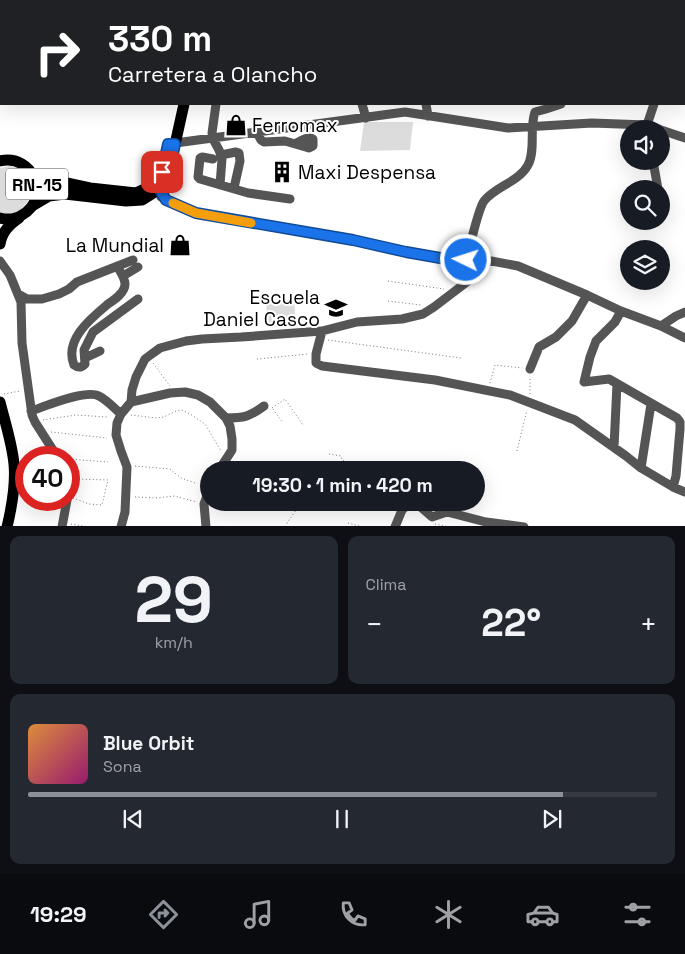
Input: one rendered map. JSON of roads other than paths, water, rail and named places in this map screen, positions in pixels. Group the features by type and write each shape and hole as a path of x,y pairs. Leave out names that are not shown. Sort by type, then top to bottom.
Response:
{"main road":[{"name":"RN-15","path":"32,206 49,196 65,194 126,201 142,200 156,190 168,176 176,105"},
{"name":"RN-15","path":"34,176 90,188 136,193 153,185 162,172 184,105"},
{"name":"RN-15","path":"0,241 8,227 32,206 36,199 37,191 37,183 29,169 14,160 2,160"},
{"path":"156,190 161,192 166,200"},
{"name":"RN-15","path":"0,218 12,219 20,217"},
{"path":"0,402 14,463 13,502 7,526"}],"street":[{"path":"216,105 212,133 217,157 222,159 220,184"},
{"path":"362,105 366,118"},
{"path":"426,105 428,116"},
{"path":"471,241 483,203 495,191 524,172 530,163 532,127 535,112 559,105"},
{"path":"650,120 654,105"},
{"path":"171,144 366,118 398,108 405,112 508,128 592,122 620,124"},
{"path":"257,132 260,140 264,142 284,141 295,144"},
{"path":"670,133 685,138"},
{"path":"234,188 240,161 239,153 200,158 198,177 200,179 248,193 290,198"},
{"path":"166,200 196,213 353,240 446,259 486,260 518,266 587,295 621,312 661,326 685,338"},
{"path":"121,526 125,512 126,466 116,434 117,424 121,414 131,402 136,377 145,359 149,356 160,348 186,341 241,337 321,335 357,322 402,319 422,314 480,272 486,260"},
{"path":"0,261 10,275 21,302 22,343 31,411 35,422 50,446"},
{"path":"18,293 27,300 42,299 59,294 69,289 76,282 116,266 135,264 123,276"},
{"path":"116,266 123,276 126,283 125,287 121,294 94,316 75,339 71,353 74,365 78,367 85,364 84,350 93,332 138,299"},
{"path":"530,369 539,347 556,337 572,321 587,295"},
{"path":"621,312 615,322 596,341 584,382 609,379 677,418 680,422 680,428 676,476 673,487"},
{"path":"661,326 685,312"},
{"path":"321,335 316,354 316,363 322,366 435,380 510,395 575,420 641,468 685,492"},
{"path":"85,358 100,351"},
{"path":"614,447 617,384"},
{"path":"131,402 176,392 198,395 210,402 226,418 230,426 232,450 226,461"},
{"path":"31,411 70,398 94,394 101,397 121,414"},
{"path":"641,468 651,404"},
{"path":"226,418 251,415 264,406"},
{"path":"62,525 65,511"},
{"path":"205,511 206,526"},
{"path":"394,526 402,511"},
{"path":"423,511 432,522 447,512 486,522 524,526"}],"place":[{"name":"Ferromax","path":"236,125"},
{"name":"Maxi Despensa","path":"282,172"},
{"name":"La Mundial","path":"180,245"},
{"name":"Escuela Daniel Casco","path":"336,308"}]}
